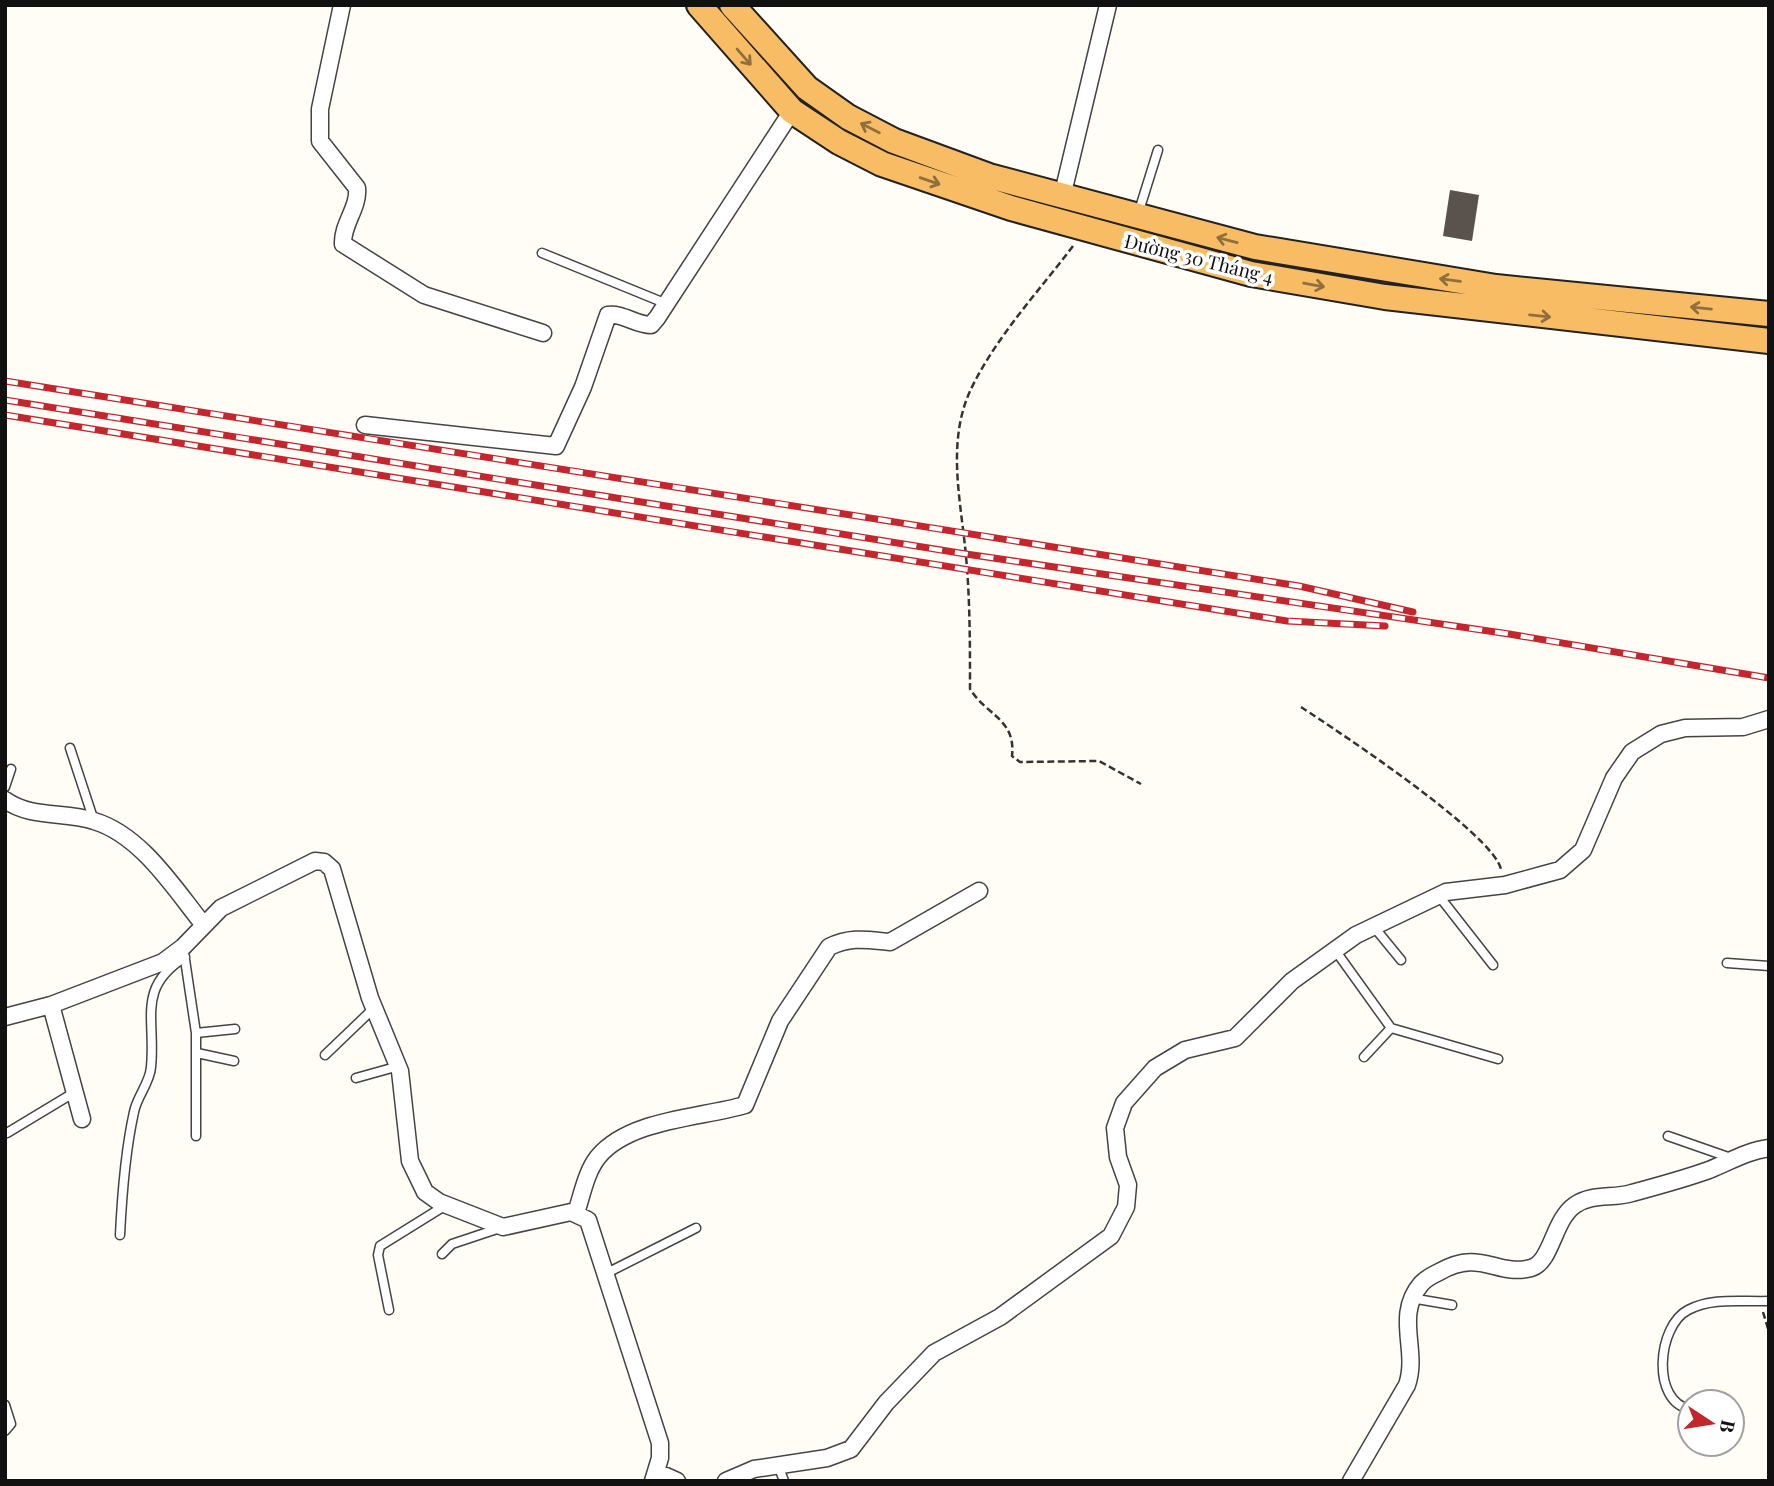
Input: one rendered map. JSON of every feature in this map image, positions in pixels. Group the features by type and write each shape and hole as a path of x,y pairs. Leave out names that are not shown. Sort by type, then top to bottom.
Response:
{"highway":[{"name":"Đường 30 Tháng 4","path":"699,5 792,111 839,142 882,164 1012,208 1251,274 1385,298 1494,299 1769,314"},
{"name":"Đường 30 Tháng 4","path":"732,5 807,88 848,117 894,141 976,171 1062,197 1255,247 1494,299 1769,341"},
{"path":"792,111 807,88"}],"street":[{"path":"342,5 320,109 320,141 357,188 358,197 343,236 343,244 424,295 543,333"},
{"path":"1062,197 1108,5"},
{"path":"365,425 556,446 583,387 608,315 651,324 667,304 792,111"},
{"path":"726,1481 754,1469 781,1473 851,1448 886,1403 934,1353 1000,1317 1111,1236 1126,1207 1128,1185 1118,1157 1115,1128 1124,1103 1155,1068 1185,1050 1235,1038 1292,981 1335,950 1374,927 1446,892 1504,885 1560,870 1583,850 1614,778 1632,752 1661,734 1685,728 1743,727 1769,719"},
{"path":"5,800 30,812 94,821 120,833 155,865 203,924"},
{"path":"5,1017 51,1005 184,952 203,924 221,908 315,861 324,862 331,869 373,1009 399,1066 410,1161 415,1178 425,1192 446,1205 503,1227 576,1213 588,1220 660,1443 655,1476 677,1481"},
{"path":"576,1213 588,1175 597,1158 610,1146 655,1125 745,1105 780,1021 830,947 852,939 872,938 890,942 979,891"},
{"path":"51,1005 82,1119"},
{"path":"1351,1481 1390,1417 1413,1368 1406,1320 1410,1298 1423,1281 1463,1261 1483,1261 1515,1270 1534,1268 1544,1260 1562,1216 1578,1203 1639,1191 1769,1148"}],"lane":[{"path":"1138,216 1158,150"},
{"path":"542,253 667,304"},
{"path":"70,748 94,821"},
{"path":"5,787 10,769"},
{"path":"1439,896 1493,965"},
{"path":"1374,927 1401,960"},
{"path":"1335,950 1391,1028 1497,1059"},
{"path":"184,952 197,1033 196,1136"},
{"path":"120,1235 131,1125 136,1103 151,1069 150,1003 155,986 166,969 184,952"},
{"path":"1727,963 1769,967"},
{"path":"325,1055 373,1009"},
{"path":"1364,1057 1391,1028"},
{"path":"197,1033 235,1029"},
{"path":"197,1052 234,1061"},
{"path":"356,1078 399,1066"},
{"path":"7,1133 75,1092"},
{"path":"1668,1136 1733,1159"},
{"path":"389,1310 378,1255 380,1246 446,1205"},
{"path":"442,1254 452,1244 503,1227"},
{"path":"605,1274 696,1228"},
{"path":"1410,1298 1452,1305"},
{"path":"1676,1402 1670,1394 1661,1366 1665,1339 1674,1320 1707,1302 1765,1301"},
{"path":"5,1405 11,1423 5,1431"}],"path":[{"path":"1085,229 998,347 971,390 958,435 957,496 967,562 970,689 978,701 1008,727 1012,737 1012,756 1020,762 1099,761 1141,784"},
{"path":"1301,708 1374,756 1474,832 1498,859 1504,885"},
{"path":"1765,1301 1769,1332"}],"building":[{"path":"1450,190 1479,195 1472,241 1443,236"}],"railway":[{"path":"5,381 1299,586 1413,612"},
{"path":"5,400 966,554 1509,634 1769,678"},
{"path":"5,415 1287,621 1385,626"}]}
